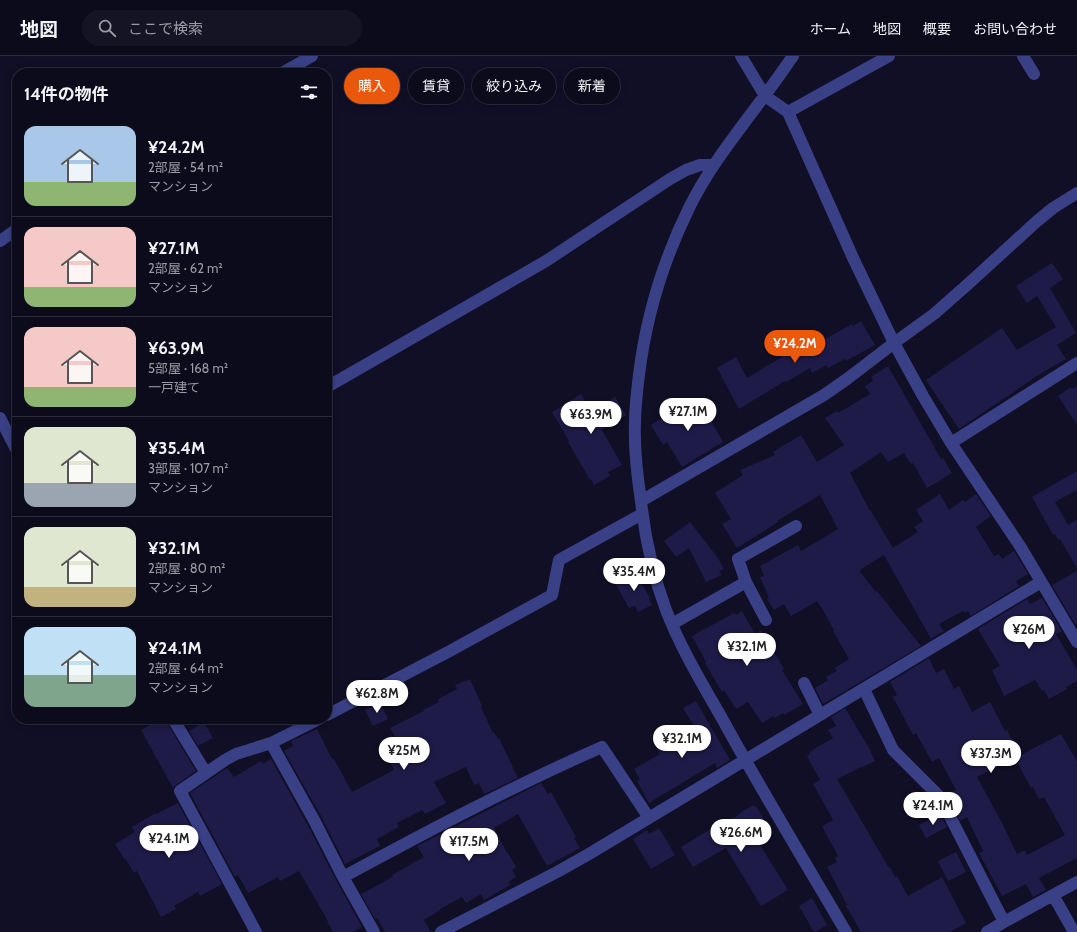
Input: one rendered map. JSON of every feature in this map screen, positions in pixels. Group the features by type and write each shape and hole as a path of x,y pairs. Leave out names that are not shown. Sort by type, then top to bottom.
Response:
{"street":[{"path":"291,68 312,56"},
{"path":"741,56 765,96 788,112 854,260 894,343 951,443 1016,540 1077,642"},
{"path":"793,56 714,165 689,207 665,263 647,327 639,372 634,421 635,448 640,501 648,547 665,607 672,624 687,656 745,760 846,932"},
{"path":"788,112 889,56"},
{"path":"1023,56 1034,74"},
{"path":"332,384 546,261 670,179 686,170 700,165 714,165"},
{"path":"640,501 824,395 847,379 934,314 1036,222 1077,192"},
{"path":"0,241 12,233"},
{"path":"951,443 1077,363"},
{"path":"0,418 12,441"},
{"path":"332,712 448,652 552,595 559,560 642,514"},
{"path":"766,620 746,582 738,559 796,526"},
{"path":"672,624 746,582"},
{"path":"441,932 557,872 1041,582"},
{"path":"804,683 820,715"},
{"path":"864,689 893,750 940,797 1004,922"},
{"path":"176,724 206,773"},
{"path":"256,932 180,791 236,754 271,743 308,724"},
{"path":"271,743 374,932"},
{"path":"343,877 448,820 602,747 649,818"},
{"path":"988,932 1077,882"},
{"path":"1053,895 1074,932"}],"building":[{"path":"1052,263 1063,279 1050,288 1076,333 1057,345 1066,359 1043,372 959,429 926,380 1002,328 1017,350 1056,327 1037,296 1027,303 1016,286"},
{"path":"861,321 875,345 846,361 845,359 828,368 826,365 812,373 810,368 786,382 785,381 739,409 717,368 736,357 747,378 792,351 795,356 852,324 853,326"},
{"path":"888,366 941,459 943,458 952,473 927,488 913,463 911,464 904,453 888,462 881,452 850,473 870,511 893,548 918,532 914,527 923,521 916,510 940,494 949,510 963,500 965,502 976,494 991,516 976,527 994,556 999,554 1002,559 1014,551 1028,574 1016,581 1019,586 971,616 968,611 965,613 963,611 939,624 944,631 931,639 884,555 860,570 876,592 877,591 921,646 823,704 815,688 828,680 826,677 837,671 835,668 849,659 817,601 791,616 784,604 774,610 767,599 769,598 760,577 764,576 760,566 798,545 801,551 838,529 820,495 777,521 778,522 737,548 722,524 731,519 715,493 743,475 740,470 775,455 773,452 801,435 817,462 844,445 825,418 837,411 838,413 870,394 865,386 873,381 871,377"},
{"path":"1077,386 1077,425 1058,396 1071,387 1072,389"},
{"path":"581,394 591,411 615,397 626,415 602,430 622,465 608,472 610,476 594,485 552,412"},
{"path":"697,397 723,442 682,467 667,442 663,445 651,425"},
{"path":"1077,471 1077,490 1055,502 1068,525 1077,520 1077,568 1060,539 1058,540 1055,534 1053,535 1032,497"},
{"path":"690,522 718,558 724,569 719,571 722,575 706,582 689,548 676,557 664,541"},
{"path":"1077,571 1077,622 1075,624 1052,585"},
{"path":"635,572 650,598 649,599 652,605 638,612 635,606 629,608 615,583"},
{"path":"1042,598 1062,631 1056,634 1077,670 1077,681 1066,687 1067,689 1049,699 1044,690 1042,691 1035,680 1004,696 992,670 1000,666 978,629 1027,599 1030,604"},
{"path":"742,611 755,634 761,630 784,669 782,670 803,704 784,715 783,713 775,718 774,716 762,723 748,702 736,709 724,690 722,692 705,663 706,662 692,636 734,613 736,615"},
{"path":"929,658 936,673 944,669 954,689 959,686 972,712 990,702 1005,731 1007,730 1019,755 977,777 1017,854 1025,850 1027,855 1065,835 1044,797 1039,799 1033,787 1031,788 1015,758 1061,734 1077,761 1077,858 1039,878 1046,890 1033,897 1026,884 1002,896 979,853 983,851 967,817 960,821 954,807 956,806 950,794 956,790 939,758 932,762 916,733 913,735 893,697 897,695 890,682"},
{"path":"470,679 493,733 494,732 498,739 499,738 518,778 484,794 479,783 474,785 466,767 434,782 446,803 425,814 422,810 397,823 399,827 377,839 380,846 345,864 321,816 284,751 293,746 291,741 317,729 332,759 334,759 352,792 394,770 389,760 403,752 390,728 439,702 438,699 457,689 455,685"},
{"path":"696,701 730,760 717,768 715,763 649,803 637,781 640,779 634,769 660,754 656,748 671,739 677,749 700,736 683,708"},
{"path":"380,702 388,719 373,726 365,710"},
{"path":"845,708 875,761 837,779 889,868 890,867 895,877 897,876 908,896 942,877 966,923 950,932 861,932 846,906 847,905 827,867 837,862 835,858 838,856 822,826 833,820 813,784 820,780 807,756 812,750 833,738 828,730 836,726 831,717"},
{"path":"152,724 168,724 196,771 173,788 141,730"},
{"path":"201,724 205,724 213,738 198,746 189,731"},
{"path":"271,759 362,927 353,932 333,932 299,871 280,881 278,877 248,893 238,875 235,877 190,793 227,768 234,777 261,761 263,764"},
{"path":"541,783 548,794 551,792 576,837 574,838 580,848 547,866 518,814 494,828 516,867 512,870 516,877 508,882 510,885 484,900 481,894 466,903 462,897 440,909 424,920 431,932 385,932 377,918 375,919 361,894 393,877 392,875 424,857 417,846"},
{"path":"178,803 222,884 200,896 198,892 174,906 176,909 161,917 137,871 134,873 115,844 135,832 132,827 156,813"},
{"path":"753,805 754,807 756,806 768,826 754,835 788,890 761,906 726,848 693,867 681,847 716,826 740,814"},
{"path":"940,814 947,827 926,838 919,825"},
{"path":"659,828 675,855 651,869 633,839 647,830 649,834"},
{"path":"956,852 966,872 948,881 938,861"},
{"path":"812,898 827,925 815,932 799,906"}]}
